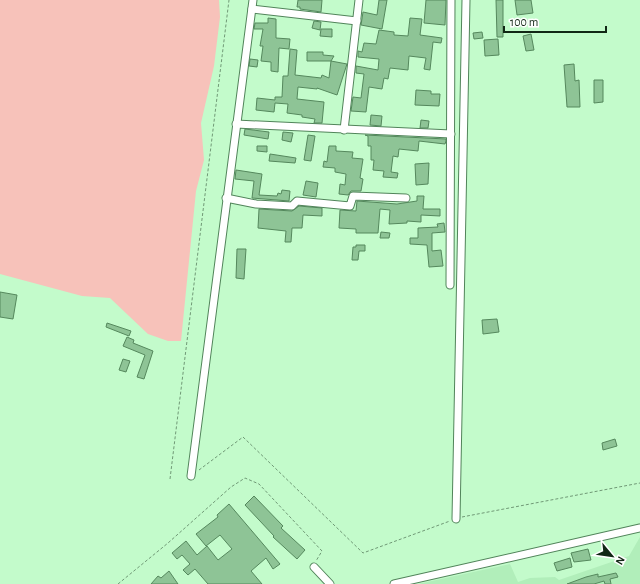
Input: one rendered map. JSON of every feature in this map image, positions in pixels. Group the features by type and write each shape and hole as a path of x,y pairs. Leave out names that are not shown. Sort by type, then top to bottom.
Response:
{"street":[{"path":"191,476 226,198 254,0"},
{"path":"344,130 359,0"},
{"path":"450,285 451,0"},
{"path":"456,519 466,0"},
{"path":"252,9 356,21"},
{"path":"236,124 451,134"},
{"path":"226,198 256,204 292,206 297,200 350,206 353,196 406,198"},
{"path":"394,584 640,528"},
{"path":"314,567 330,584"}],"path":[{"path":"170,479 229,0"},
{"path":"191,476 243,437 363,554 456,519 640,483"},
{"path":"118,584 168,543 231,487 245,478 260,484 322,550 314,567"}],"shaded area":[{"path":"0,0 219,0 220,17 214,66 201,123 204,160 196,191 181,341 168,341 148,334 110,298 82,296 0,274"},
{"path":"640,537 640,584 418,584 510,564 518,582 530,578 555,577 559,580 629,556"}],"building":[{"path":"298,0 322,0 321,12 300,9 300,7 297,7"},
{"path":"379,0 387,0 382,29 361,25 363,12 377,15"},
{"path":"426,0 446,0 445,25 424,23"},
{"path":"496,0 503,0 503,37 497,37"},
{"path":"515,0 531,0 533,13 517,15"},
{"path":"268,18 276,19 276,38 290,39 289,49 279,48 278,72 271,71 271,62 261,61 263,46 260,46 263,29 254,29 255,23 268,23"},
{"path":"410,18 422,19 420,35 442,38 441,43 433,42 430,70 424,69 426,58 409,56 408,70 390,68 388,79 384,78 382,89 369,87 366,112 351,111 353,97 361,98 364,74 356,73 356,66 378,70 379,59 358,57 358,51 362,52 364,43 376,44 379,30 394,32 394,35 408,36"},
{"path":"314,21 321,22 320,30 312,28"},
{"path":"321,29 332,29 332,37 320,36"},
{"path":"482,32 483,38 474,39 473,33"},
{"path":"531,34 534,50 526,51 523,36"},
{"path":"498,39 499,55 485,56 484,40"},
{"path":"290,49 297,50 295,75 321,78 322,75 329,78 331,61 347,64 337,95 317,88 298,87 297,99 324,102 322,123 314,123 315,119 302,117 302,115 287,113 288,104 275,103 274,112 256,110 257,98 275,100 275,97 282,97 283,76 288,76"},
{"path":"307,52 323,52 323,55 334,56 331,61 307,61"},
{"path":"250,59 258,60 257,67 249,66"},
{"path":"574,64 575,81 579,80 580,107 567,107 564,65"},
{"path":"594,80 603,80 603,102 594,103"},
{"path":"416,90 431,91 431,94 440,94 439,106 415,105"},
{"path":"371,115 382,116 381,126 370,125"},
{"path":"421,120 429,121 428,128 420,128"},
{"path":"245,129 269,132 268,139 244,135"},
{"path":"283,132 293,133 291,142 282,140"},
{"path":"308,135 315,136 311,161 304,160"},
{"path":"365,135 446,139 446,141 445,144 419,141 418,151 399,149 398,157 393,156 391,172 398,173 397,178 383,177 384,171 373,170 374,160 371,160 371,146 368,146 368,136"},
{"path":"257,146 267,146 267,152 257,151"},
{"path":"329,146 336,146 336,151 353,152 352,158 363,159 360,178 363,179 361,191 351,191 348,195 339,194 340,184 345,185 346,174 335,172 335,168 323,167 324,161 327,162"},
{"path":"270,154 296,158 295,163 269,161"},
{"path":"429,163 428,184 416,185 415,164"},
{"path":"236,170 262,174 259,195 277,196 278,193 281,194 282,190 290,191 289,201 252,198 254,181 235,179"},
{"path":"306,181 318,183 316,197 303,195"},
{"path":"417,196 424,196 423,209 440,209 440,216 421,215 421,222 407,221 407,223 389,224 390,210 380,209 378,233 356,233 356,229 339,228 340,210 356,211 357,201 397,204 417,201"},
{"path":"299,206 322,208 322,216 303,215 302,228 292,228 291,242 285,242 286,231 258,228 259,209 292,211"},
{"path":"444,223 445,232 432,233 432,251 441,250 443,266 429,267 427,245 410,244 410,238 418,238 418,228 438,227 437,224"},
{"path":"381,232 390,233 389,238 380,238"},
{"path":"356,245 365,245 365,251 359,251 358,260 352,260 353,247 356,247"},
{"path":"237,249 246,249 244,279 236,278"},
{"path":"0,292 17,295 13,319 0,317"},
{"path":"497,319 499,332 483,334 482,320"},
{"path":"107,323 131,331 129,336 106,327"},
{"path":"127,337 134,340 133,343 153,351 144,379 137,377 145,355 123,346"},
{"path":"123,359 130,361 126,372 119,370"},
{"path":"615,439 617,446 603,450 602,443"},
{"path":"254,496 283,526 281,528 305,550 297,559 273,537 274,536 245,505"},
{"path":"229,504 280,564 273,569 266,558 251,571 262,584 208,584 195,569 188,575 183,570 190,564 182,555 177,559 172,553 186,541 197,555 207,546 218,560 232,549 220,535 206,546 196,534 218,517 217,515"},
{"path":"588,549 591,560 574,562 571,553"},
{"path":"570,558 572,567 557,571 554,563"},
{"path":"169,571 178,584 151,584 158,576 161,578"},
{"path":"616,573 618,577 610,579 611,584 605,584 604,581 594,584 567,584 598,574 598,577"}]}
